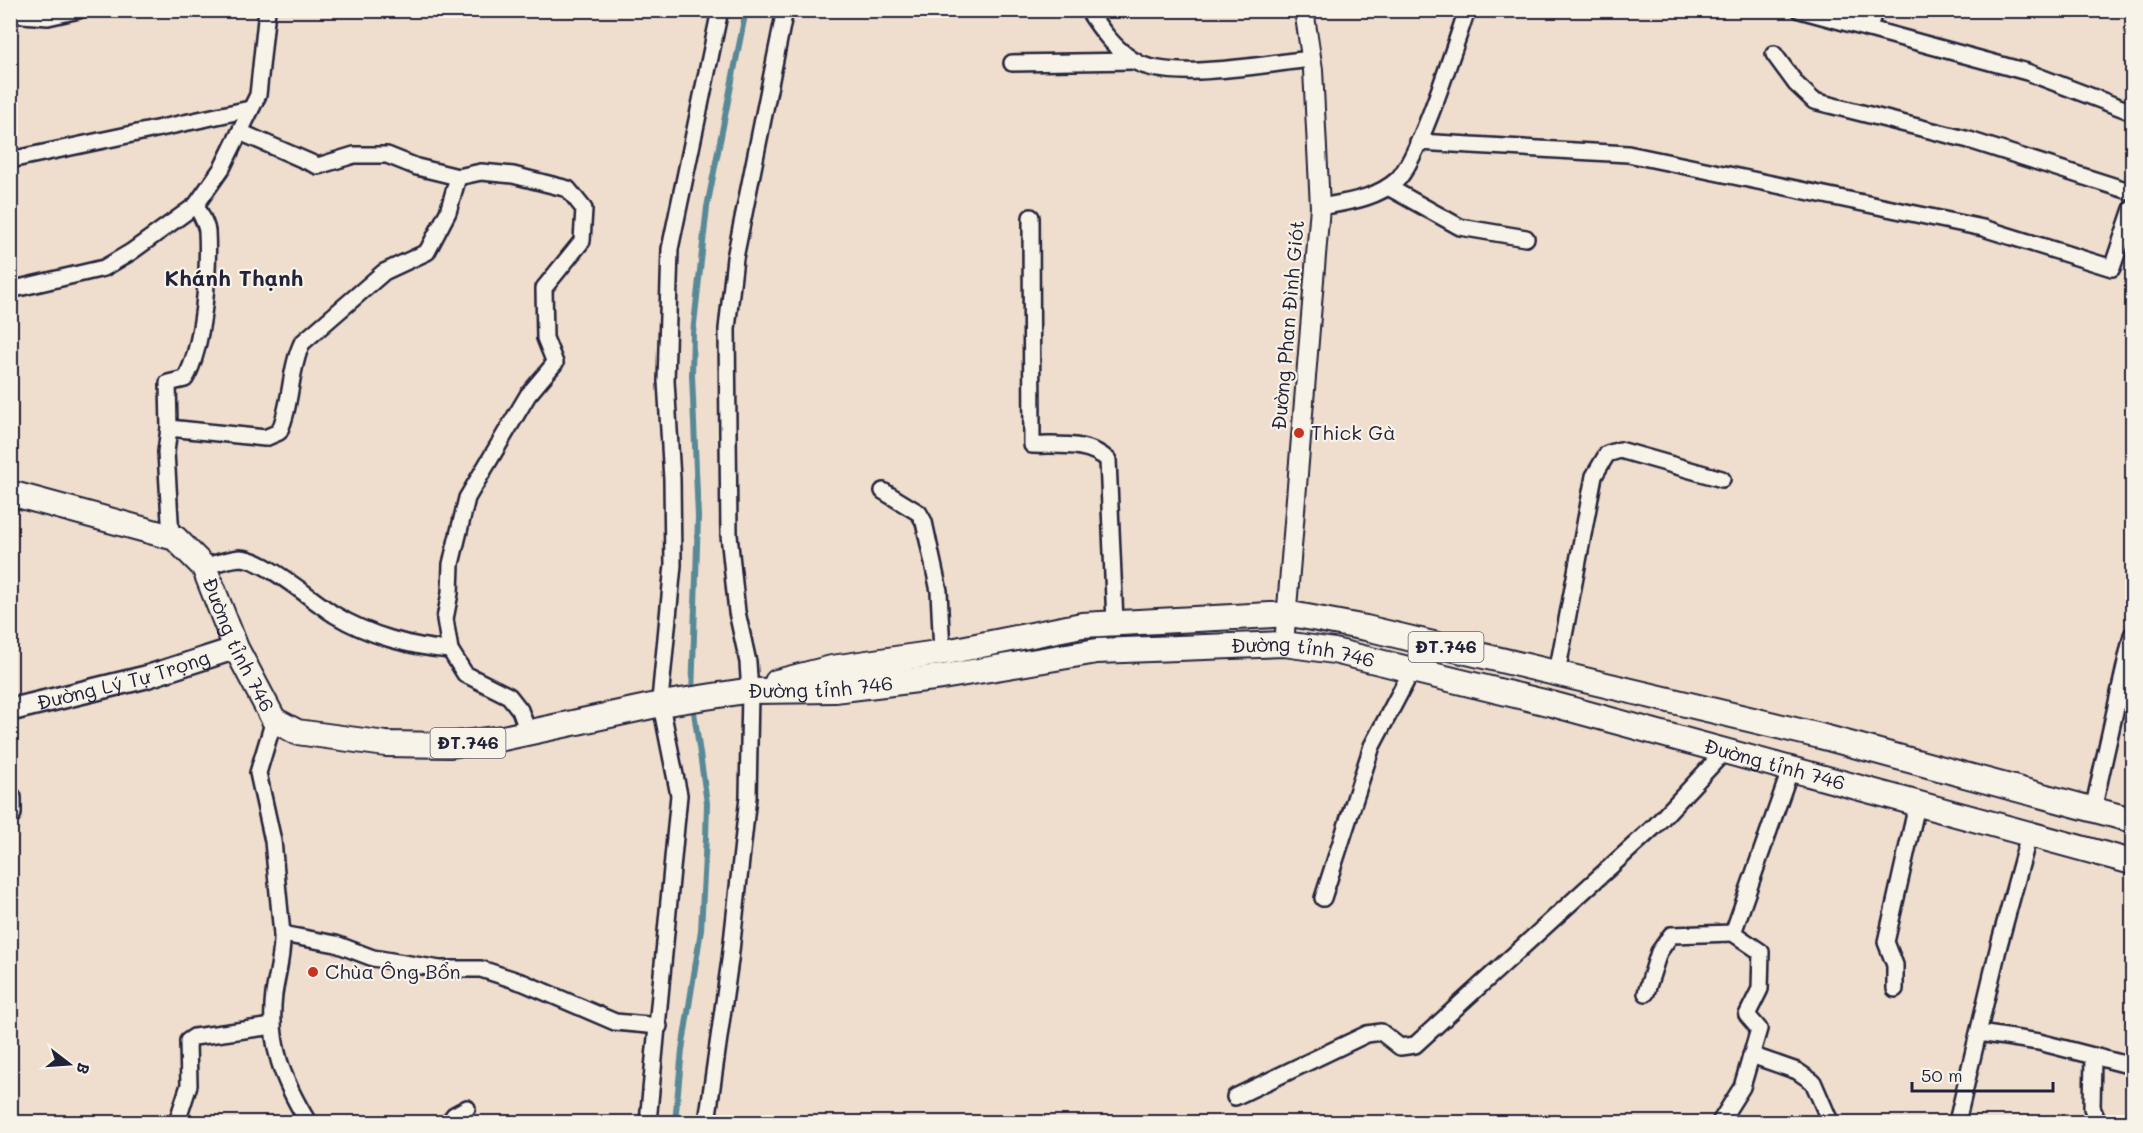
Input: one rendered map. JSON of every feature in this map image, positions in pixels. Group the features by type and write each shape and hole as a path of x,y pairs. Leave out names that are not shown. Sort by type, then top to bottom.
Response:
{"main road":[{"name":"Đường tỉnh 746","path":"10,493 171,537 191,551 204,567 236,648 274,720 297,732 386,744 449,745 528,732 661,704"},
{"name":"Đường tỉnh 746","path":"750,691 832,668 942,652 1029,634 1115,622 1286,615 1317,617 1820,736 2133,820"},
{"name":"Đường tỉnh 746","path":"750,691 834,690 942,677 1097,651 1284,644 1334,651 1552,704 2133,862"},
{"name":"Đường Lý Tự Trọng","path":"10,710 146,677 236,648"},
{"name":"ĐT.746","path":"661,704 750,691"},
{"path":"10,798 10,813"}],"street":[{"path":"10,14 48,17 79,10"},
{"path":"10,290 105,268 196,206 222,168 258,95 267,10"},
{"path":"648,1122 679,795 661,704 662,667 673,565 666,381 670,249 720,10"},
{"path":"707,1122 730,960 747,797 750,691 729,535 727,329 736,248 785,10"},
{"path":"1088,10 1106,38 1135,62"},
{"name":"Đường Phan Đình Giót","path":"1284,644 1320,207 1311,59 1304,10"},
{"path":"1320,207 1360,199 1388,187 1398,179 1418,142 1467,10"},
{"path":"1800,10 2027,72 2133,112"},
{"path":"1868,29 1875,10"},
{"path":"1774,54 1796,84 1814,101 1969,140 2133,192"},
{"path":"1012,63 1135,62 1163,69 1198,71 1311,59"},
{"path":"10,160 250,109"},
{"path":"240,132 318,166 354,155 387,155 417,167 458,177 481,172 513,175 568,189 584,209 582,241 544,288 545,338 555,363 528,395 467,498 451,564 446,619 450,650 465,674 509,696 520,710 528,732"},
{"path":"1418,142 1628,154 1983,228 2112,268 2133,209"},
{"path":"169,428 265,438 279,432 288,414 297,353 302,343 384,272 427,252 448,212 458,177"},
{"path":"1388,187 1460,226 1526,238"},
{"path":"171,537 166,452 169,428 168,383 185,379 193,365 204,302 207,229 196,206"},
{"path":"1031,217 1032,445 1081,446 1098,451 1108,460 1115,622"},
{"path":"1557,673 1594,476 1607,454 1620,450 1722,479"},
{"path":"883,491 919,513 924,522 939,591 942,652"},
{"path":"204,567 243,558 287,579 336,615 384,637 427,648 450,650"},
{"path":"2093,810 2133,635"},
{"path":"1323,898 1372,746 1412,670"},
{"path":"274,720 258,773 273,841 283,950 274,996 273,1041 288,1089 308,1122"},
{"path":"1235,1097 1367,1034 1381,1032 1400,1047 1415,1045 1655,826 1724,752"},
{"path":"1733,933 1791,768"},
{"path":"1895,989 1895,965 1886,942 1917,805"},
{"path":"1957,1122 2030,835"},
{"path":"1646,993 1659,952 1671,935 1733,933 1761,952 1760,989 1747,1016 1759,1029 1742,1087 1723,1121"},
{"path":"282,934 336,944 373,958 440,969 481,969 524,983 615,1022 658,1026"},
{"path":"177,1122 189,1085 188,1041 194,1037 273,1026"},
{"path":"1979,1033 2039,1042 2133,1066"},
{"path":"1751,1054 1797,1071 1813,1083 1829,1119"},
{"path":"2093,1056 2092,1108 2098,1122"},
{"path":"449,1122 454,1114 466,1108"}],"waterway":[{"path":"692,695 698,517 692,375 693,333 707,207 746,10"},
{"path":"675,1122 682,1050 701,930 706,837 707,803 693,705"}],"place":[{"name":"Thick Gà","path":"1299,433"},
{"name":"Chùa Ông Bổn","path":"313,972"}],"district":[{"name":"Khánh Thạnh","path":"234,278"}]}
